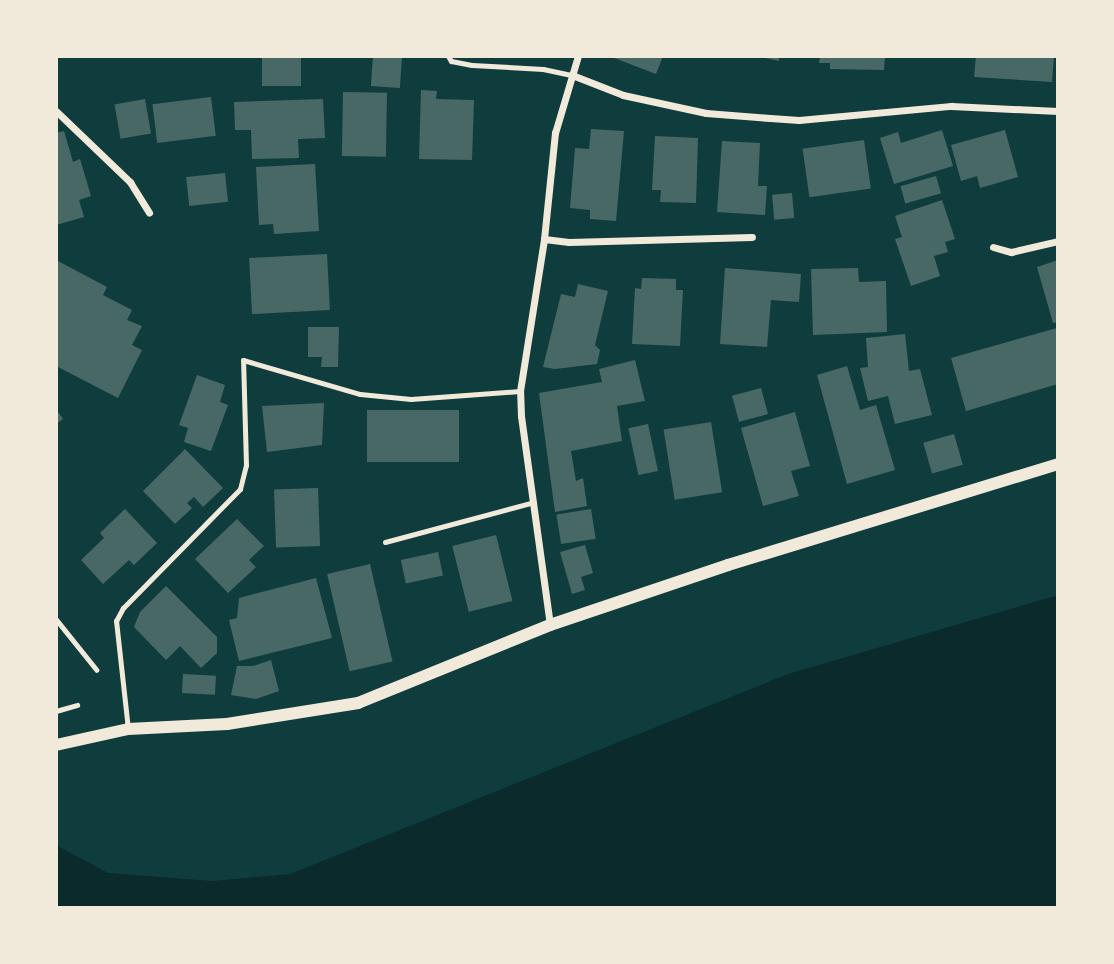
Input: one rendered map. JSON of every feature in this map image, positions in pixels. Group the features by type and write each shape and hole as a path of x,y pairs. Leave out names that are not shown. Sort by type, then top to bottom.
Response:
{"street":[{"path":"550,625 521,416 520,391 544,239 555,133 578,56"},
{"path":"572,75 623,95 658,103 706,113 770,118 799,120 951,106 1058,111"},
{"path":"56,111 130,182 149,212"},
{"path":"544,239 569,242 752,237"},
{"path":"993,247 1011,252 1058,241"},
{"path":"56,745 128,729 274,718 358,703 550,625 728,565 1058,464"}],"lane":[{"path":"448,56 451,61 472,65 543,69 572,75"},
{"path":"128,729 116,621 122,608 240,489 246,465 243,360 360,394 411,399 520,391"},
{"path":"385,542 534,502"}],"path":[{"path":"56,619 125,701"},
{"path":"56,711 77,705"}],"water":[{"path":"1058,595 1058,908 56,908 56,845 108,873 212,881 290,874 788,674"}],"building":[{"path":"262,56 301,56 301,86 262,86"},
{"path":"373,56 402,58 400,88 371,86"},
{"path":"609,56 663,56 656,74"},
{"path":"757,56 779,56 779,61"},
{"path":"820,56 885,56 884,70 830,69 830,63 819,63"},
{"path":"976,56 1054,56 1052,82 974,77"},
{"path":"421,90 437,91 436,99 474,100 472,160 419,159"},
{"path":"343,92 387,93 386,157 342,156"},
{"path":"211,97 216,136 157,143 152,104"},
{"path":"145,99 151,133 121,139 114,104"},
{"path":"323,99 325,138 298,139 299,158 252,159 251,130 235,130 234,102"},
{"path":"591,129 624,131 616,221 590,219 590,210 570,208 575,148 589,149"},
{"path":"942,130 953,166 894,184 880,138 898,132 901,143"},
{"path":"1005,130 1018,177 980,188 977,176 961,181 951,145"},
{"path":"64,131 73,162 80,159 91,196 79,200 84,217 56,225 56,133"},
{"path":"655,136 698,138 696,203 660,202 661,190 652,190"},
{"path":"864,140 871,189 809,197 803,149"},
{"path":"722,141 760,143 758,186 767,186 765,215 717,212"},
{"path":"315,164 319,231 274,234 273,224 259,225 256,167"},
{"path":"225,173 228,202 189,206 186,177"},
{"path":"936,176 941,193 905,204 900,186"},
{"path":"792,193 794,218 774,220 772,195"},
{"path":"942,200 955,239 945,242 948,252 934,256 940,276 911,286 895,239 902,237 895,216"},
{"path":"327,254 330,310 252,314 249,258"},
{"path":"56,260 107,287 103,295 132,310 127,320 142,326 132,345 142,350 118,398 56,366"},
{"path":"1058,260 1058,322 1053,323 1037,267"},
{"path":"725,268 801,274 799,302 771,300 767,347 720,344"},
{"path":"858,268 859,282 886,281 887,332 813,335 811,269"},
{"path":"642,278 676,279 676,290 683,290 680,346 632,344 635,288 641,289"},
{"path":"578,284 608,291 595,345 600,350 597,364 555,369 543,367 561,294 575,297"},
{"path":"308,327 339,327 338,367 321,367 322,357 308,357"},
{"path":"1057,328 1058,384 966,411 951,358"},
{"path":"905,334 909,371 920,369 932,415 895,424 888,396 868,401 860,368 868,367 866,338"},
{"path":"635,360 645,401 617,406 622,441 571,451 576,481 583,478 587,506 555,512 539,393 602,382 599,369"},
{"path":"847,366 860,410 876,405 895,470 847,484 817,375"},
{"path":"197,375 225,385 220,402 228,405 211,451 184,442 188,428 179,425"},
{"path":"761,388 768,414 739,422 732,396"},
{"path":"324,403 322,445 267,452 262,406"},
{"path":"56,409 63,419 56,424"},
{"path":"367,410 459,410 459,462 367,462"},
{"path":"795,412 810,466 791,471 799,496 763,506 741,428"},
{"path":"711,422 722,492 675,500 664,430"},
{"path":"648,424 658,471 638,475 628,428"},
{"path":"954,434 963,465 932,474 923,443"},
{"path":"185,449 223,488 203,507 194,497 187,503 192,508 175,524 143,491"},
{"path":"318,488 320,546 276,548 274,490"},
{"path":"125,509 157,543 134,565 129,560 103,584 81,560 104,538 100,533"},
{"path":"591,509 596,539 561,544 556,514"},
{"path":"237,519 264,546 249,560 256,567 228,593 195,559"},
{"path":"496,535 512,601 469,612 452,546"},
{"path":"585,545 593,573 581,577 585,590 572,594 560,552"},
{"path":"438,552 443,575 406,583 401,560"},
{"path":"370,564 392,661 350,671 327,574"},
{"path":"316,578 332,638 239,661 229,620 237,618 239,598"},
{"path":"166,586 217,637 217,653 201,668 180,646 166,660 134,627 140,612"},
{"path":"271,660 279,691 256,699 231,695 237,666 253,666"},
{"path":"183,674 216,676 215,695 182,693"}]}
